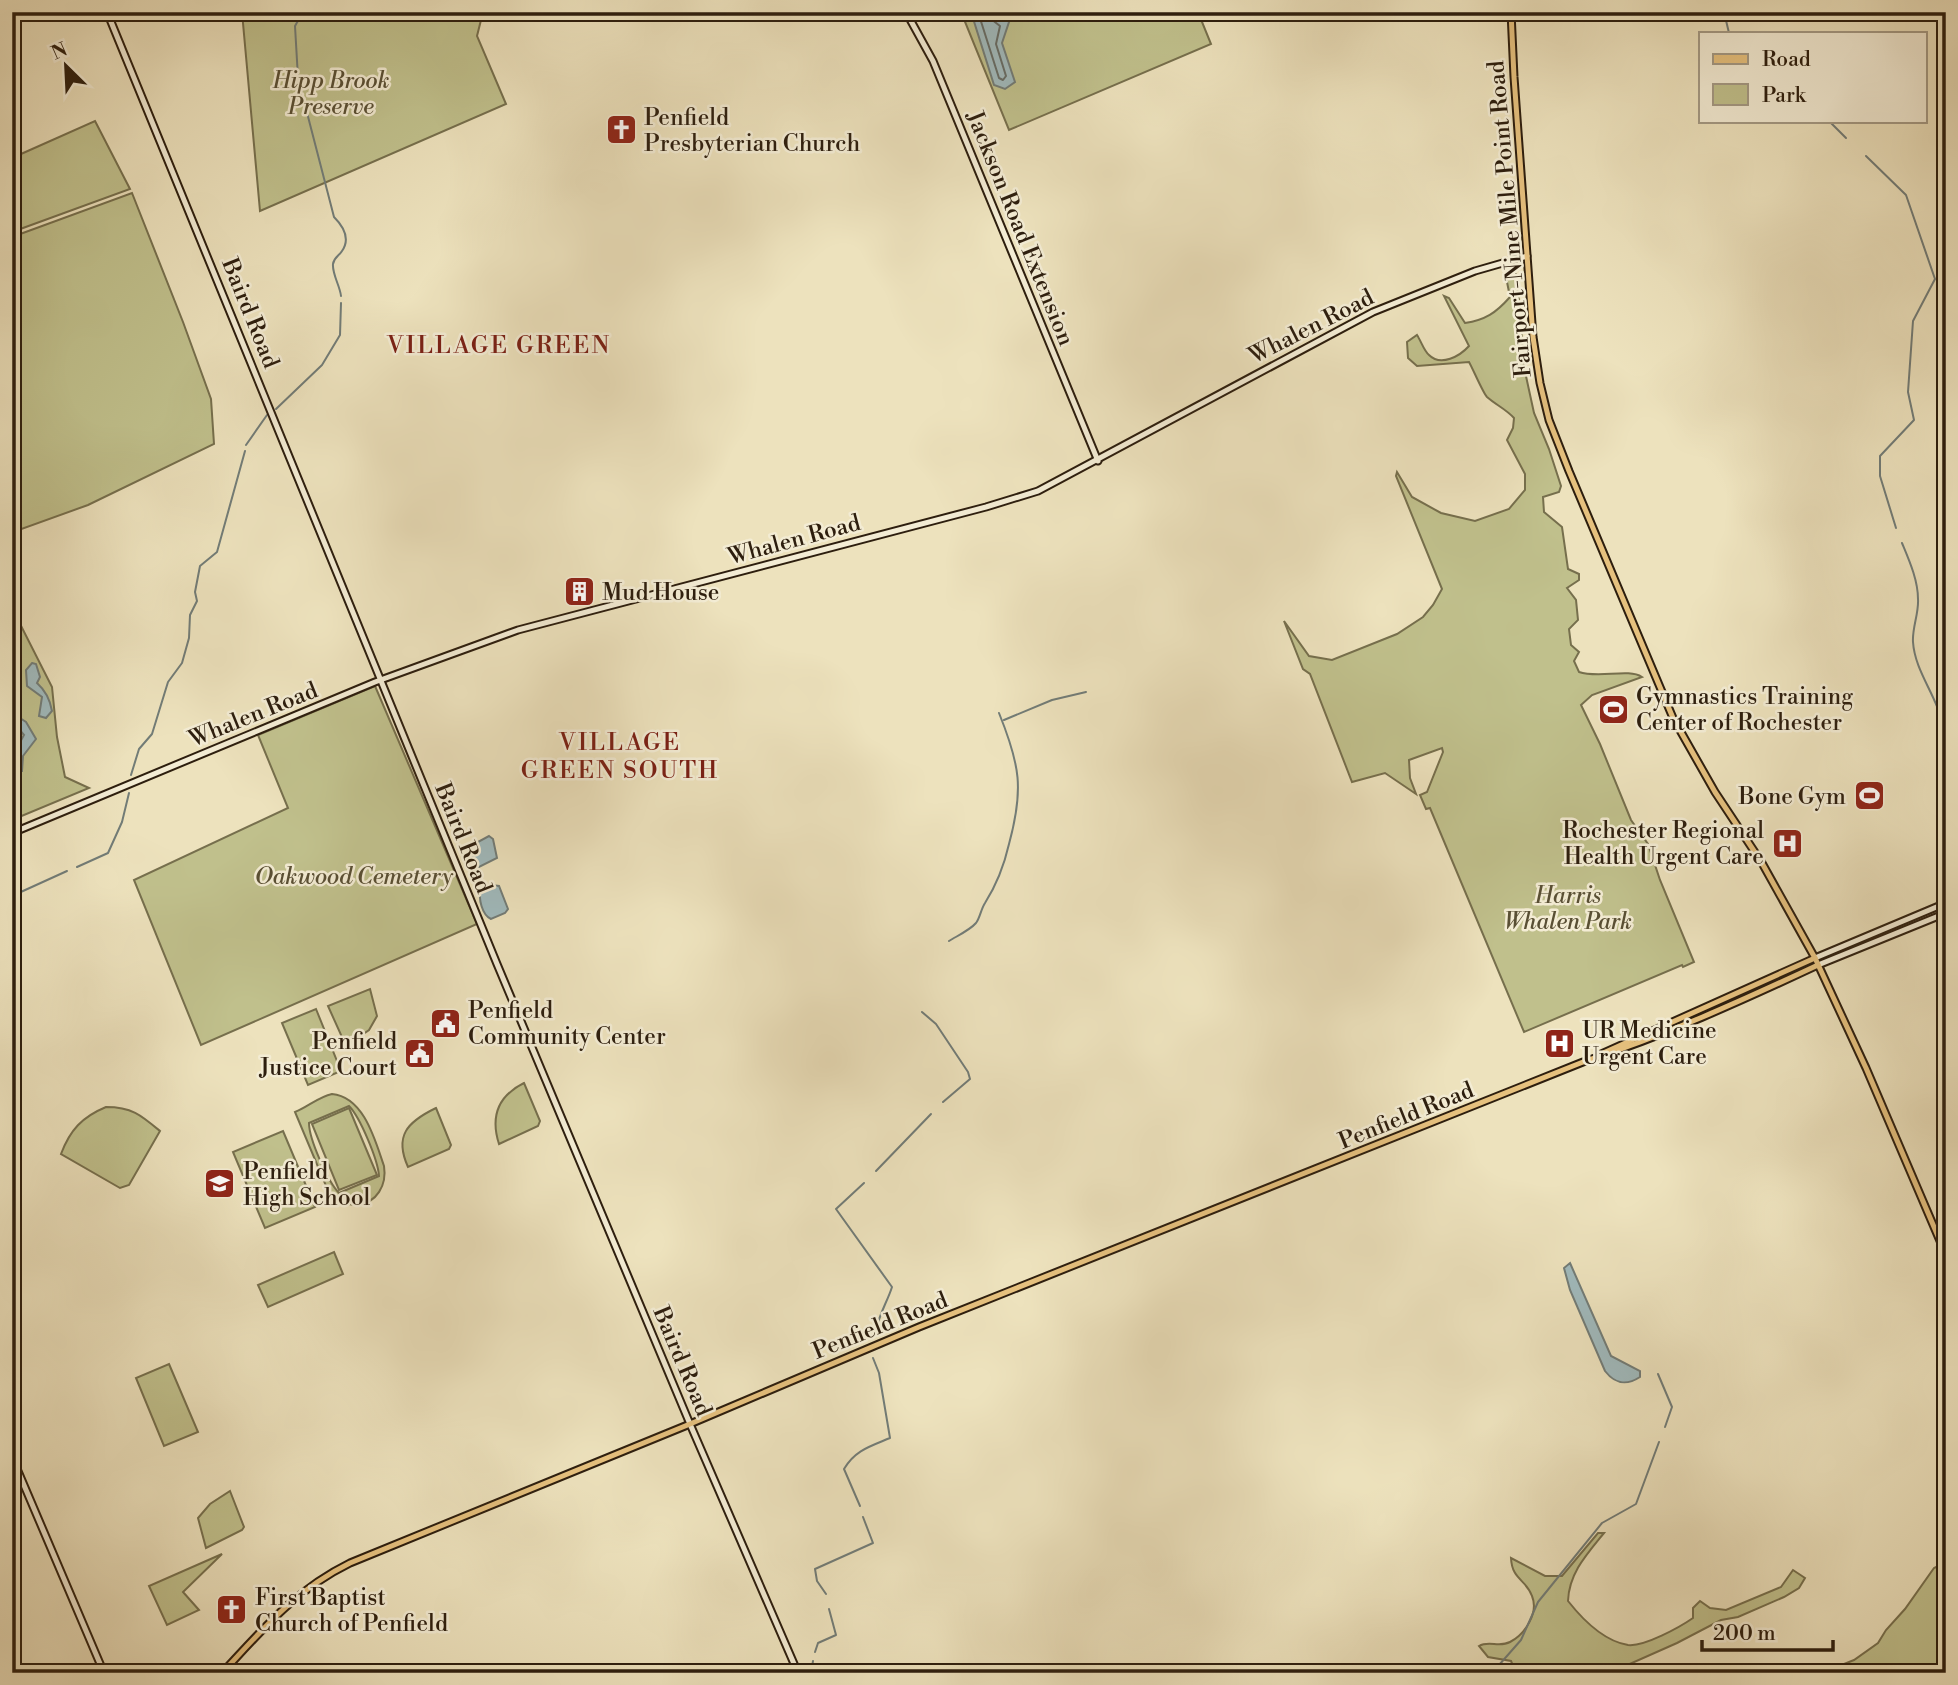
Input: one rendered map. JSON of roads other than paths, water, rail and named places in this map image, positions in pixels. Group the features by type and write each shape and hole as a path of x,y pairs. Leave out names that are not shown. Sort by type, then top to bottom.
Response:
{"main road":[{"name":"Fairport-Nine Mile Point Road","path":"1511,12 1533,337 1539,383 1549,420 1673,718 1715,792 1762,863 1815,957 1946,1255"},
{"name":"Penfield Road","path":"222,1673 288,1603 331,1572 919,1327 1583,1062 1815,957"},
{"name":"Penfield Road","path":"1583,1062 1704,1018 1818,965"}],"street":[{"name":"Baird Road","path":"107,12 253,363 380,680 690,1424 798,1673"},
{"name":"Jackson Road Extension","path":"906,12 933,61 1098,461"},
{"name":"Whalen Road","path":"12,833 380,680 537,624 1026,495 1098,461 1366,315 1465,275 1527,256"},
{"name":"Penfield Road","path":"1815,957 1946,903"},
{"name":"Penfield Road","path":"1818,965 1946,913"},
{"path":"12,1457 104,1673"}],"water":[{"path":"971,12 993,12 1010,19 1002,43 1015,82 1005,89 994,85"},
{"path":"32,663 36,664 40,677 37,683 49,699 52,711 46,718 39,716 42,697 27,686 26,670"},
{"path":"12,713 26,722 36,739 23,756 22,771 17,771 12,766 12,748 18,746 24,735 12,721"},
{"path":"489,836 493,839 497,858 472,868 466,862 463,850"},
{"path":"491,885 499,886 508,909 491,919 483,910 480,897 481,890"},
{"path":"1570,1263 1611,1356 1640,1371 1640,1377 1630,1382 1621,1382 1605,1371 1570,1290 1564,1268"}],"waterway":[{"path":"303,12 295,26 298,78 334,217 346,237 345,246 333,264 341,296"},
{"path":"1724,12 1729,32"},
{"path":"1830,122 1846,138"},
{"path":"1866,156 1906,195 1935,279 1913,321 1908,392 1914,420 1880,456 1880,476 1896,528"},
{"path":"276,409 322,365 340,335 341,303"},
{"path":"246,445 267,415"},
{"path":"131,775 139,749 152,734 168,682 182,663 189,638 190,615 197,601 195,592 200,566 217,552 245,451"},
{"path":"1902,543 1918,592 1913,637 1915,653 1943,728 1938,767 1940,780"},
{"path":"1004,720 1052,700 1086,692"},
{"path":"949,941 977,921 1000,875 1014,825 1018,777 1012,748 999,713"},
{"path":"77,867 108,853 122,822 129,793"},
{"path":"12,896 67,871"},
{"path":"922,1012 936,1024 970,1079 943,1102"},
{"path":"876,1171 931,1114"},
{"path":"864,1183 836,1209 892,1287 875,1335"},
{"path":"860,1506 844,1469 858,1453 890,1438 879,1373 873,1358"},
{"path":"1658,1374 1672,1407 1665,1427"},
{"path":"1492,1673 1521,1640 1538,1602 1602,1523 1636,1504 1659,1442"},
{"path":"826,1594 817,1581 815,1569 873,1543 863,1517"},
{"path":"815,1652 818,1643 836,1635 829,1609"},
{"path":"811,1673 813,1661"}],"place":[{"name":"Penfield Presbyterian Church","path":"621,130"},
{"name":"Mud House","path":"579,592"},
{"name":"Gymnastics Training Center of Rochester","path":"1613,709"},
{"name":"Bone Gym","path":"1869,796"},
{"name":"Rochester Regional Health Urgent Care","path":"1787,843"},
{"name":"Penfield Community Center","path":"445,1023"},
{"name":"UR Medicine Urgent Care","path":"1559,1043"},
{"name":"Penfield Justice Court","path":"420,1054"},
{"name":"Penfield High School","path":"220,1184"},
{"name":"First Baptist Church of Penfield","path":"232,1610"}],"district":[{"name":"VILLAGE GREEN","path":"499,345"},
{"name":"VILLAGE GREEN SOUTH","path":"620,756"}],"park label":[{"name":"Hipp Brook Preserve","path":"331,93"},
{"name":"Oakwood Cemetery","path":"354,876"},
{"name":"Harris Whalen Park","path":"1568,908"}]}
